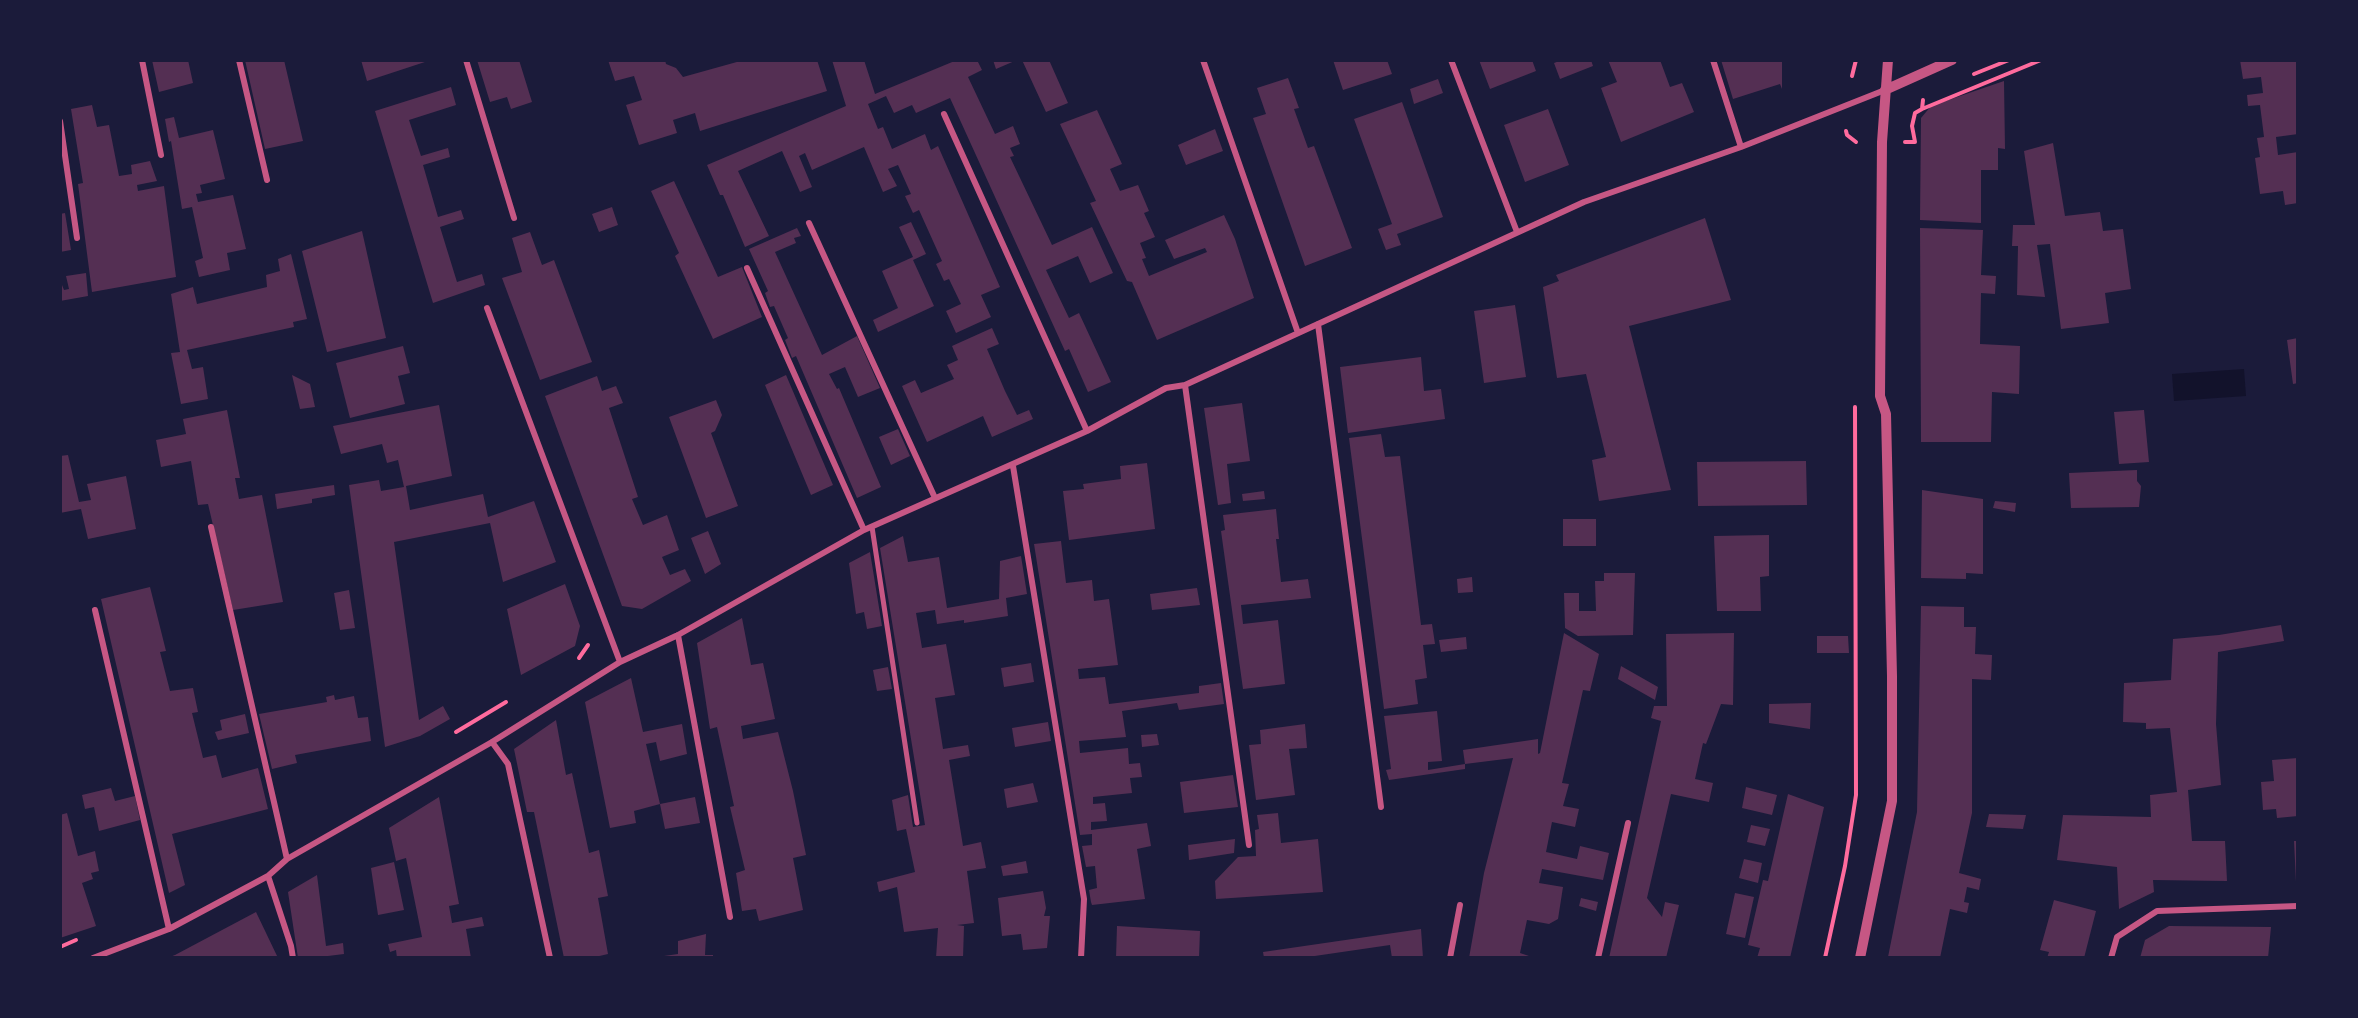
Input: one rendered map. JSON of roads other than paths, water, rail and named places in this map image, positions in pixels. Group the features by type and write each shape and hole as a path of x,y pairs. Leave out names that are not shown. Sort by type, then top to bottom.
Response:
{"street":[{"path":"142,60 161,155"},
{"path":"239,60 267,180"},
{"path":"466,60 514,218"},
{"path":"1203,60 1298,333"},
{"path":"1451,60 1517,232"},
{"path":"1713,60 1741,147"},
{"path":"1860,958 1892,801 1892,676 1886,414 1880,396 1882,142 1888,60"},
{"path":"93,958 169,929 268,876 288,860 492,742 620,662 678,635 864,530 1087,431 1166,388 1185,385 1584,202 1741,147 1886,90 1952,60"},
{"path":"944,114 1087,431"},
{"path":"60,122 77,238"},
{"path":"809,223 935,498"},
{"path":"747,268 864,530"},
{"path":"487,308 620,662"},
{"path":"1318,324 1381,807"},
{"path":"1185,385 1249,845"},
{"path":"1012,466 1084,899 1081,958"},
{"path":"211,527 288,860"},
{"path":"872,527 917,823"},
{"path":"95,610 169,929"},
{"path":"678,635 730,917"},
{"path":"492,742 508,764 550,958"},
{"path":"1598,958 1628,823"},
{"path":"268,876 291,946 292,958"},
{"path":"1450,958 1460,905"},
{"path":"2111,958 2117,937 2157,911 2298,906"}]}
